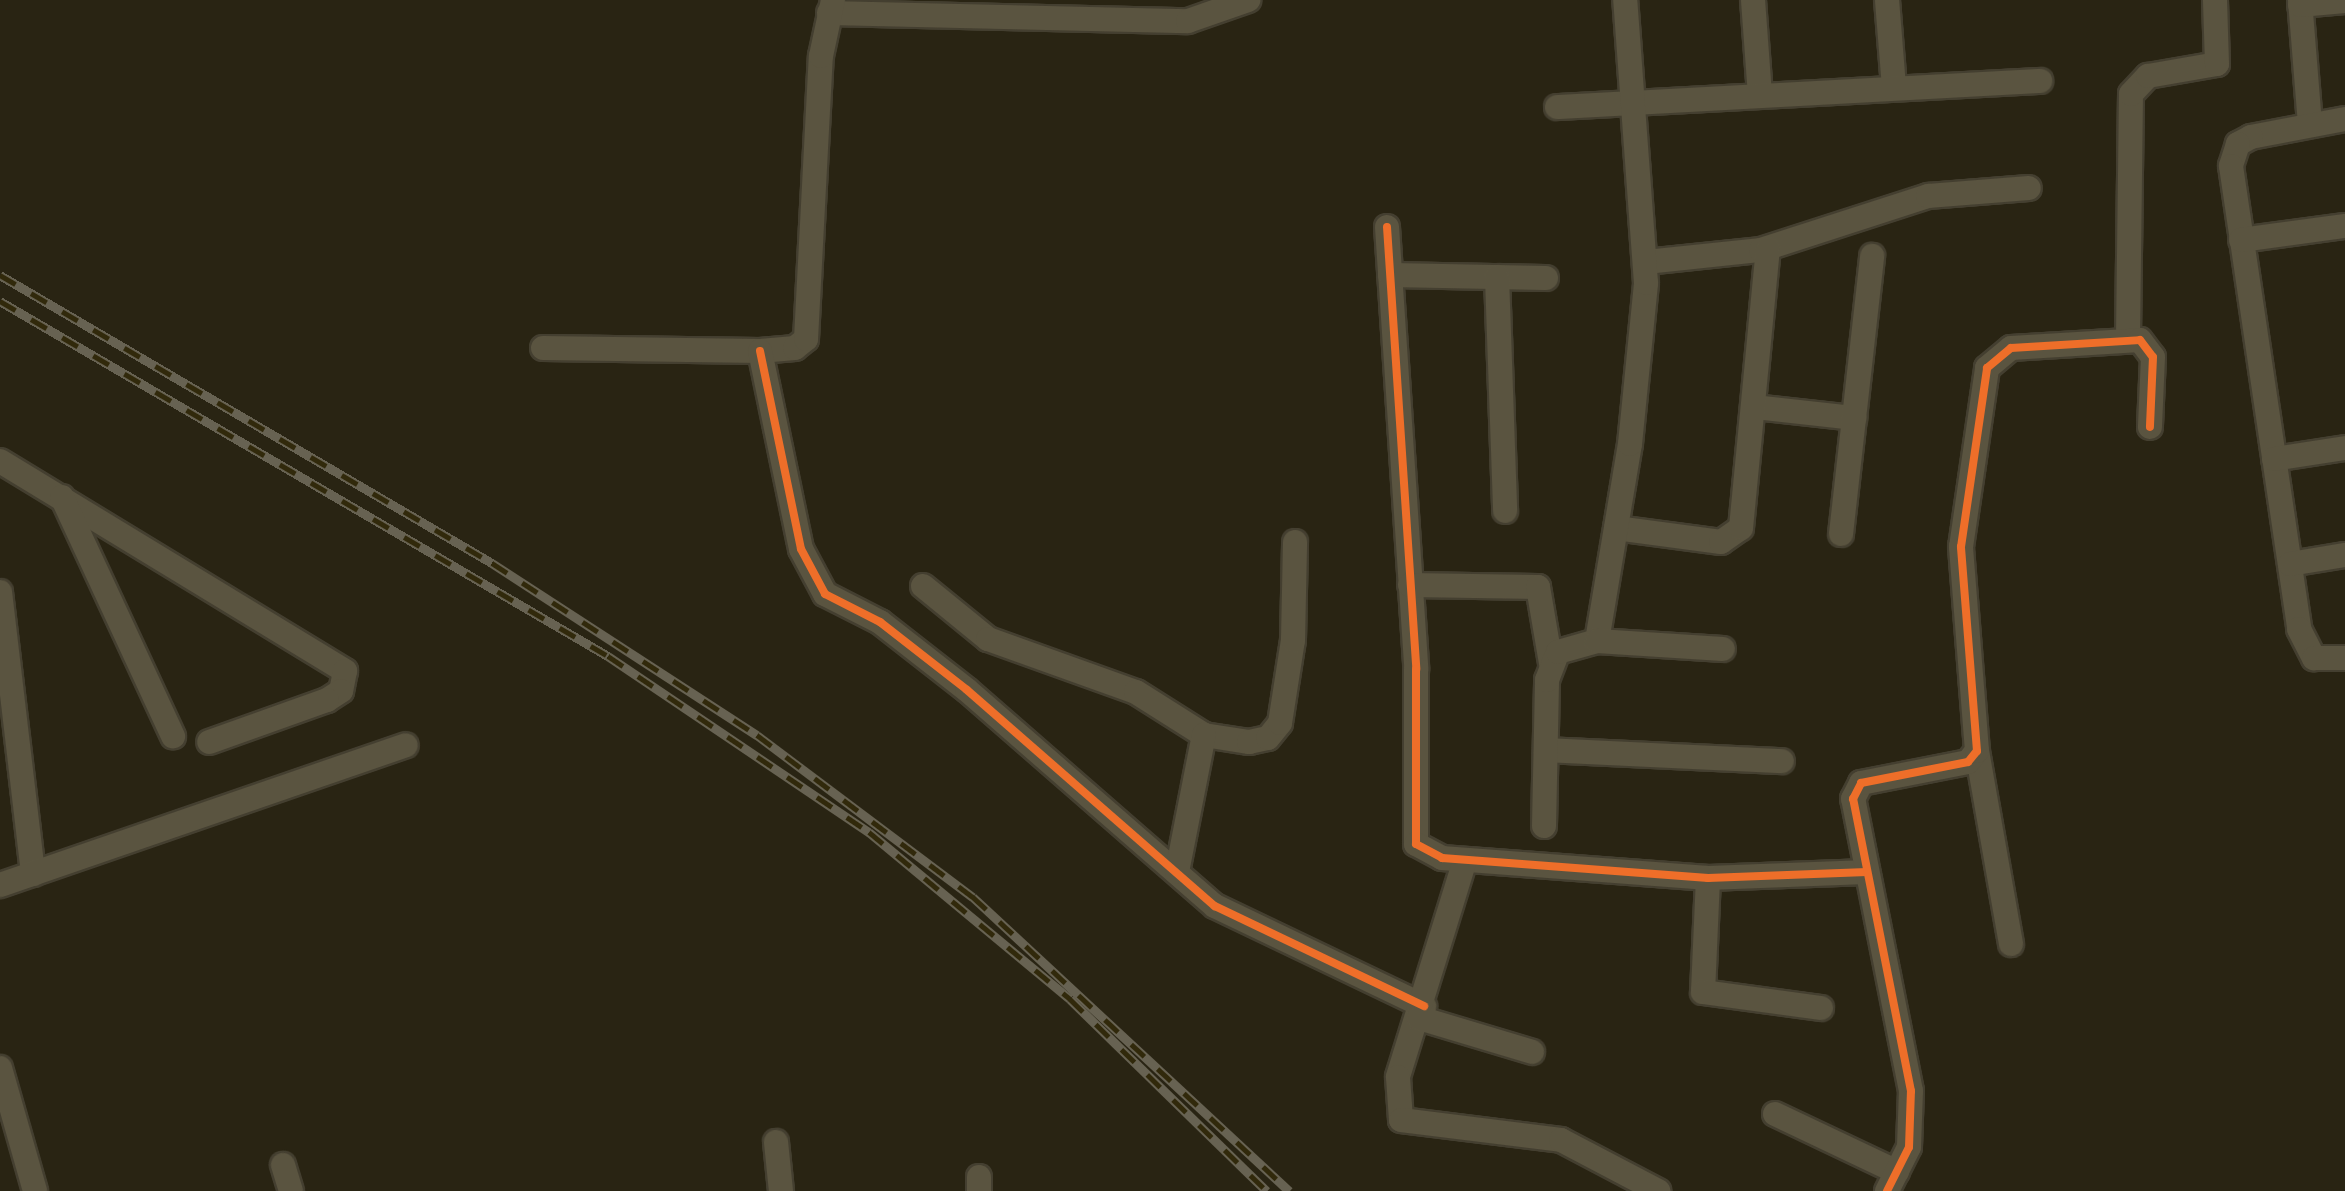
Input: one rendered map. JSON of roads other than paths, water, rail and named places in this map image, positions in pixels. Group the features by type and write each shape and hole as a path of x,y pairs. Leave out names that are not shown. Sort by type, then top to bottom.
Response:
{"street":[{"path":"543,348 760,351 795,348 809,332 831,6 1188,21 1248,0"},
{"path":"1597,641 1616,528 1646,262 1625,0"},
{"path":"1753,0 1760,95"},
{"path":"1887,0 1894,87"},
{"path":"2128,338 2131,94 2148,76 2217,64 2215,0"},
{"path":"2310,125 2300,2 2345,1"},
{"path":"1557,107 2040,81"},
{"path":"2345,119 2238,144 2231,175 2290,564 2306,648 2318,659 2345,658"},
{"path":"1646,262 1768,249 1928,196 2029,188"},
{"path":"2241,240 2345,226"},
{"path":"1387,227 1410,585 1413,837 1432,856 1465,860 1708,878 1867,872"},
{"path":"1616,528 1721,542 1737,534 1754,407 1768,249"},
{"path":"1841,534 1872,256"},
{"path":"1390,275 1546,278"},
{"path":"1497,277 1505,511"},
{"path":"2011,944 1977,751 1961,547 1987,368 2011,348 2128,338 2146,343 2153,357 2150,427"},
{"path":"760,351 801,549 818,587 880,622 978,699 1237,921 1422,1012 1532,1052"},
{"path":"1754,407 1854,418"},
{"path":"2274,459 2345,448"},
{"path":"0,461 345,671 341,691 327,700 209,742"},
{"path":"62,497 173,736"},
{"path":"923,586 988,639 1136,692 1204,735 1249,742 1275,733 1293,640 1295,542"},
{"path":"2290,564 2345,555"},
{"path":"1410,585 1534,584 1544,596 1551,663 1544,826"},
{"path":"0,592 33,874"},
{"path":"1551,663 1568,645 1597,641 1723,649"},
{"path":"1177,872 1204,735"},
{"path":"0,885 406,745"},
{"path":"1546,750 1782,761"},
{"path":"1775,1114 1892,1182 1912,1132 1911,1091 1867,872 1856,787 1968,762 1977,751"},
{"path":"1465,860 1422,1012 1396,1087 1405,1123 1561,1140 1658,1191"},
{"path":"1708,878 1703,992 1821,1008"},
{"path":"0,1068 35,1191"},
{"path":"776,1142 781,1191"},
{"path":"283,1165 291,1191"}],"railway":[{"path":"0,275 492,563 757,735 973,897 1289,1191"},
{"path":"0,301 608,656 869,832 1070,999 1267,1191"}]}
